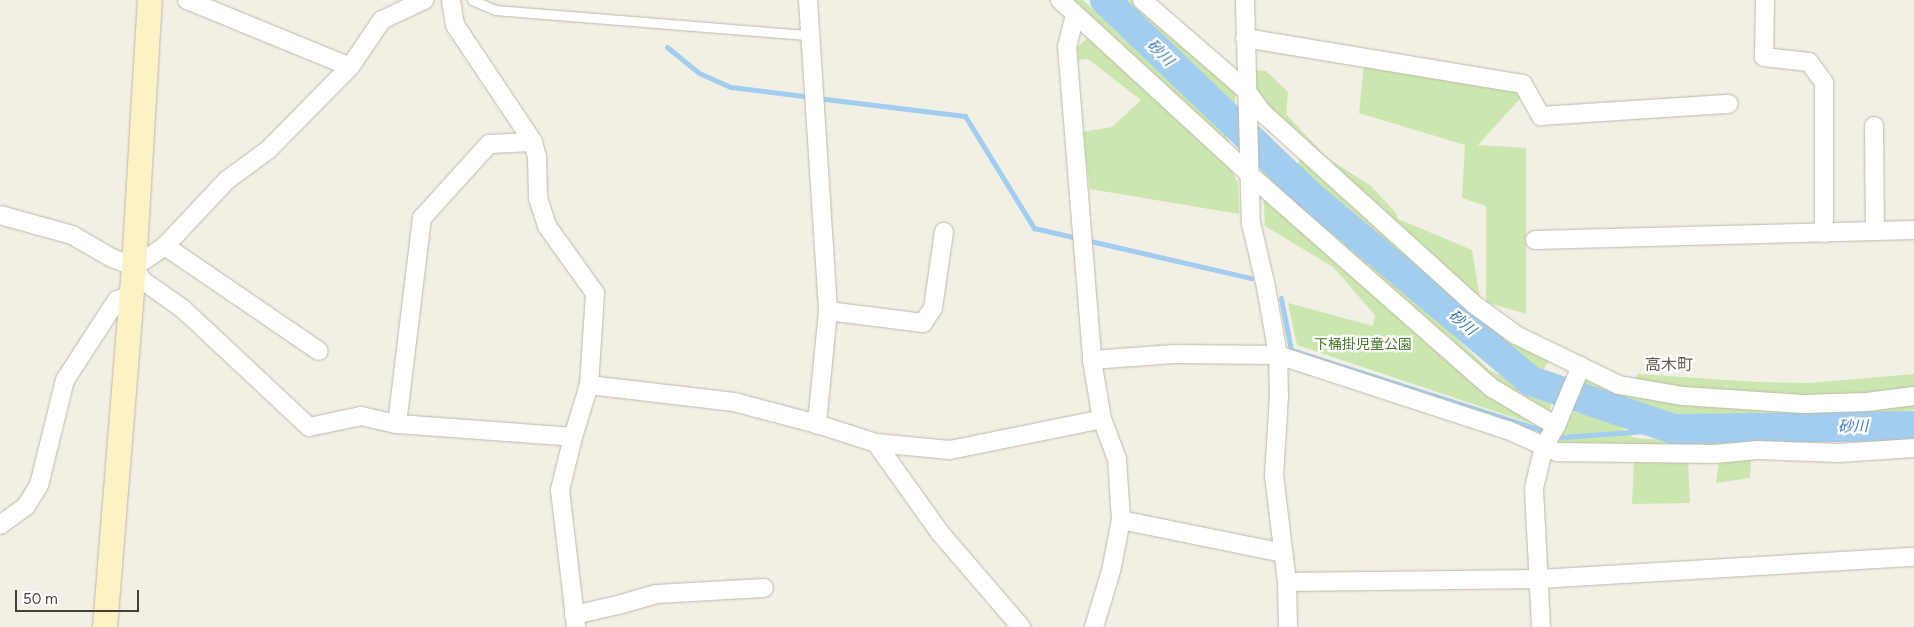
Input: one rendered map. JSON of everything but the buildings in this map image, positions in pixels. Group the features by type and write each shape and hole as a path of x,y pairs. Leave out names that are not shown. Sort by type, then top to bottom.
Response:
{"street":[{"path":"105,627 134,267 150,0"},
{"path":"187,0 350,67"},
{"path":"134,267 164,246 227,180 269,150 350,67 382,20 424,0"},
{"path":"452,0 455,25 533,142 537,157 538,198 547,226 595,293 590,385 573,437 560,490 575,621 618,605 656,594 764,588"},
{"path":"808,0 828,310 817,424"},
{"path":"1060,0 1249,174 1492,388 1556,426"},
{"path":"1142,0 1246,90 1263,113 1475,305 1516,334 1619,385 1683,396 1803,404 1867,402 1914,396"},
{"path":"1245,0 1251,223 1266,287 1278,355 1279,396 1274,475 1287,582 1288,627"},
{"path":"1765,0 1764,57 1809,62 1824,83 1824,233"},
{"path":"1075,15 1067,46 1092,360 1102,419 1117,459 1121,520 1111,571 1094,627"},
{"path":"1245,38 1523,84 1541,116 1729,104"},
{"path":"1874,126 1875,232"},
{"path":"397,424 422,218 489,144 533,142"},
{"path":"0,215 72,236 112,258 134,267 142,280 183,309 309,427 361,416 397,424 573,437"},
{"path":"1535,240 1914,230"},
{"path":"828,310 923,323 933,308 944,232"},
{"path":"164,246 319,351"},
{"path":"0,525 26,506 39,484 65,380 117,300 131,295"},
{"path":"1092,360 1174,354 1278,355 1508,430 1557,452 1706,454 1758,450 1838,453 1914,448"},
{"path":"1542,627 1534,488 1544,446 1556,426 1581,366"},
{"path":"590,385 734,402 817,424 876,443 950,450 1102,419"},
{"path":"876,443 941,534 1021,627"},
{"path":"1121,520 1283,553"},
{"path":"1287,582 1539,579 1914,557"}],"lane":[{"path":"472,0 495,10 809,35"}],"green space":[{"path":"1072,0 1083,0 1224,132 1235,154"},
{"path":"1116,0 1133,0 1236,93 1234,105"},
{"path":"1089,36 1227,163 1238,183 1239,214 1090,189 1082,132 1112,127 1141,100 1088,59 1077,60 1077,48"},
{"path":"1364,64 1525,93 1478,145 1526,148 1526,314 1486,302 1486,206 1462,198 1465,145 1359,113"},
{"path":"1254,70 1266,71 1288,92 1286,114 1327,158 1371,186 1396,213 1398,219 1472,250 1483,317 1550,359 1543,370 1515,354 1450,302 1297,171 1300,156 1254,93"},
{"name":"下桶掛児童公園","path":"1262,170 1296,190 1392,276 1488,369 1552,402 1545,428 1297,345 1288,303 1373,326 1375,315 1333,267 1265,226"},
{"path":"1586,374 1632,381 1638,374 1756,382 1809,383 1914,374 1914,410 1878,414 1741,415 1672,422 1580,390"},
{"path":"1573,412 1615,422 1634,438 1744,445 1716,450 1552,446"},
{"path":"1762,454 1804,459 1751,460 1750,478 1716,483 1719,461"},
{"path":"1634,461 1688,461 1690,503 1632,504"}],"waterway":[{"name":"砂川","path":"1105,0 1308,194 1531,381 1674,429 1914,426"},
{"path":"667,47 699,73 731,87 803,96"},
{"path":"825,99 965,116 1034,228 1251,278"},
{"path":"1281,298 1291,350 1548,432"},
{"path":"1556,435 1562,437 1674,429"}],"district":[{"name":"高木町","path":"1669,365"}]}
